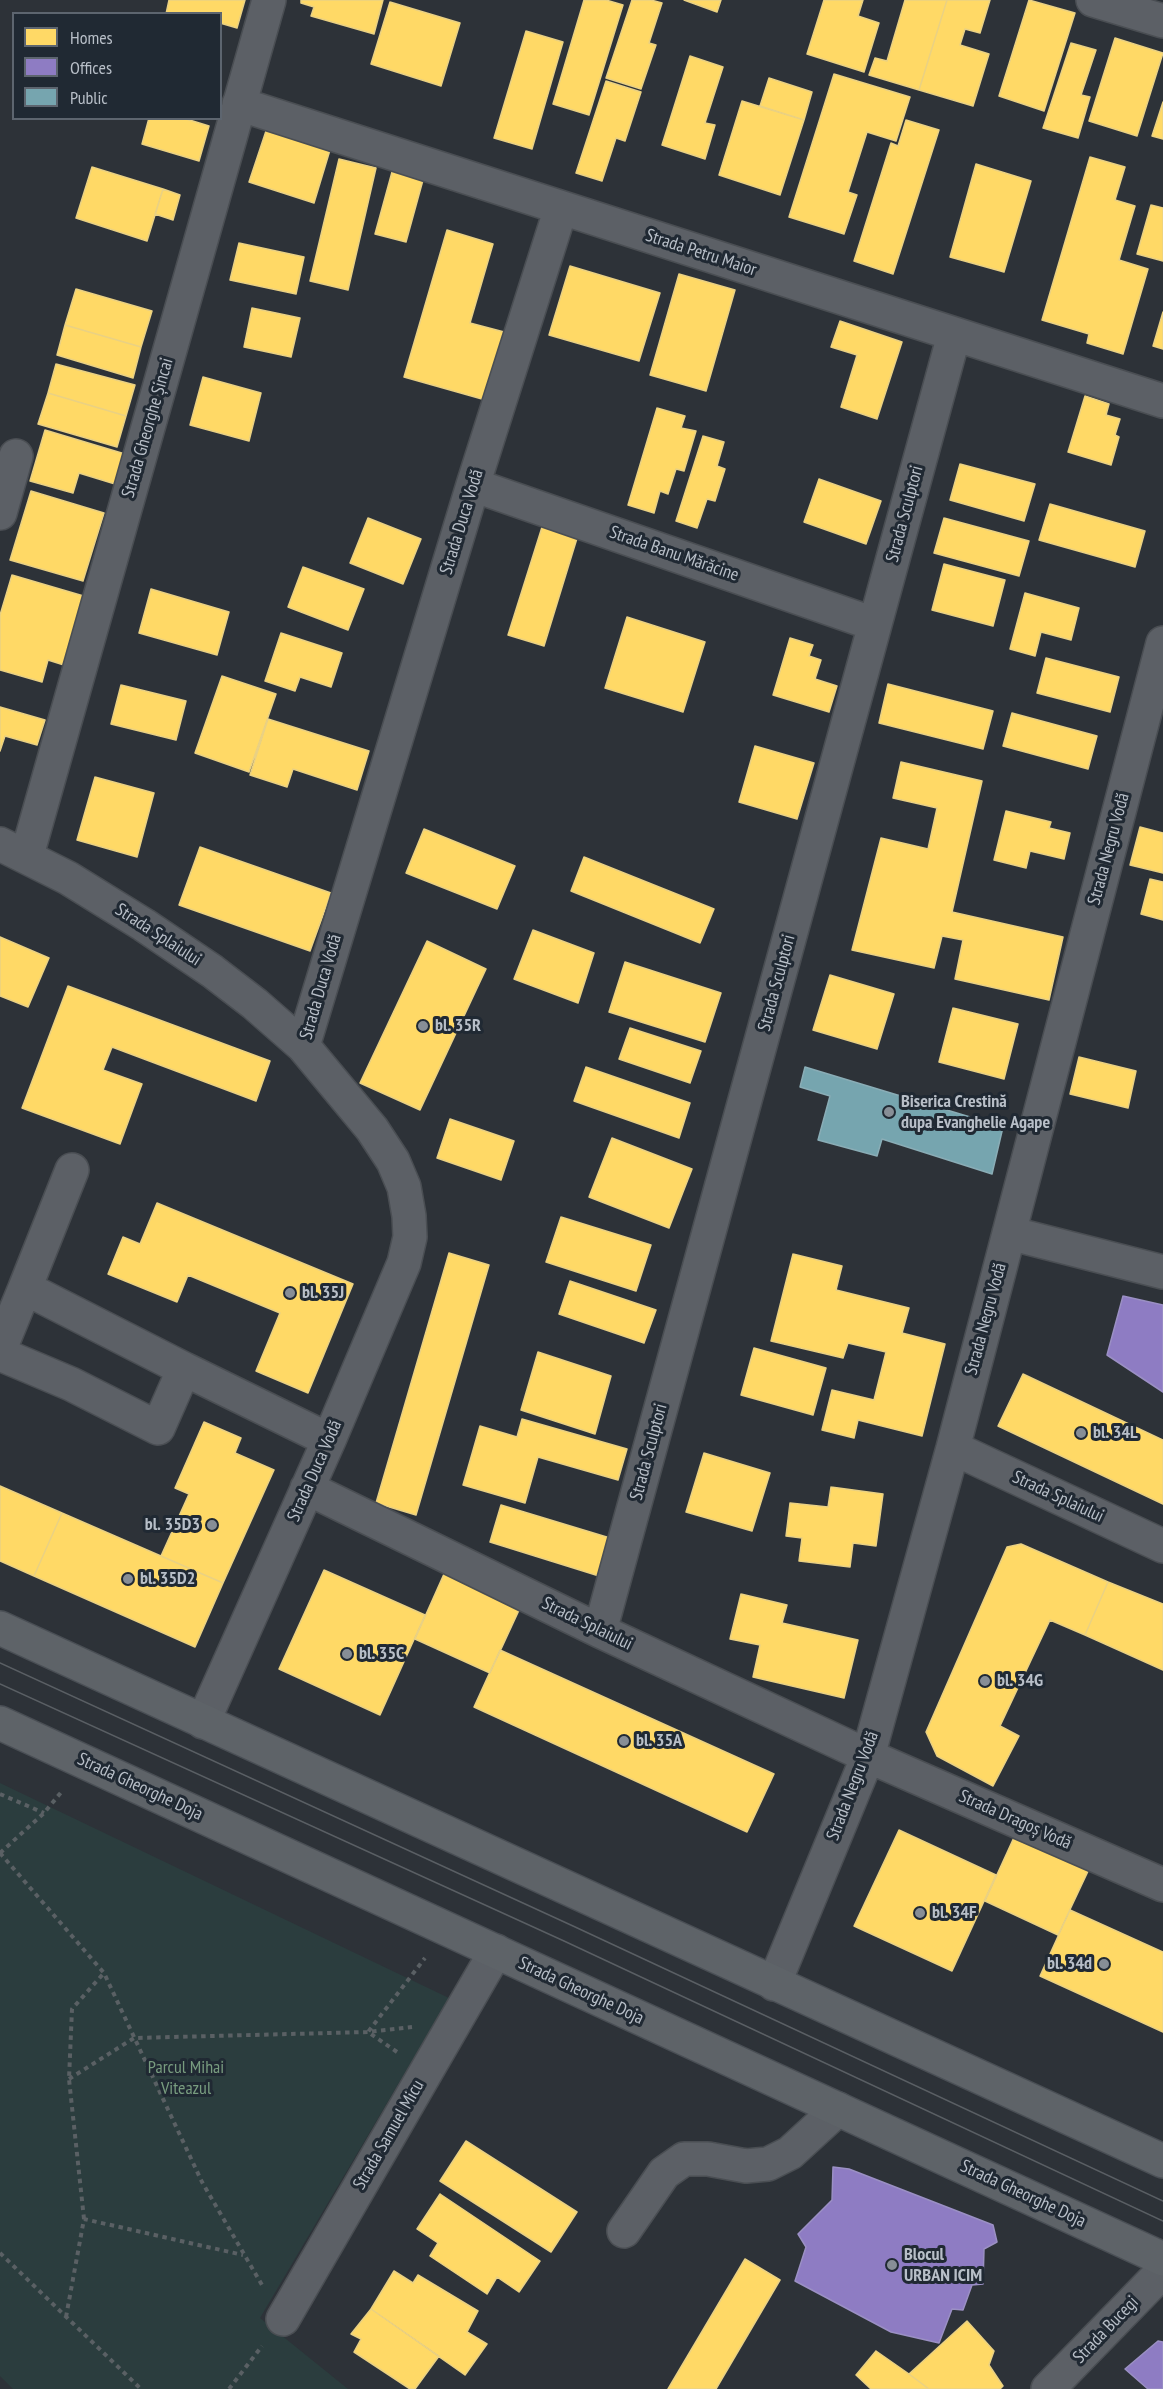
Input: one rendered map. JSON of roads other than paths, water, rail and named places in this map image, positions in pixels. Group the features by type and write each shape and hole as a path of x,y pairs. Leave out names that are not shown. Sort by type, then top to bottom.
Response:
{"main road":[{"path":"0,1628 1163,2161"},
{"name":"Strada Gheorghe Doja","path":"0,1723 1163,2259"}],"street":[{"name":"Strada Gheorghe Șincai","path":"14,850 269,0"},
{"path":"1094,0 1163,21"},
{"name":"Strada Petru Maior","path":"239,104 1163,401"},
{"name":"Strada Duca Vodă","path":"203,1722 405,1263 410,1238 409,1216 404,1187 393,1161 372,1129 303,1046 473,485 561,208"},
{"name":"Strada Sculptori","path":"600,1631 954,335"},
{"path":"0,513 16,456"},
{"name":"Strada Banu Mărăcine","path":"473,485 874,624"},
{"name":"Strada Negru Vodă","path":"774,1984 868,1756 953,1448 1163,643"},
{"name":"Strada Splaiului","path":"14,850 68,878 212,971 255,1004 303,1046"},
{"path":"0,1349 72,1170"},
{"path":"1009,1233 1163,1272"},
{"path":"25,1288 329,1440"},
{"path":"0,1354 71,1384 158,1428 184,1369"},
{"name":"Strada Splaiului","path":"953,1448 1163,1546"},
{"name":"Strada Splaiului","path":"307,1488 600,1631 868,1756"},
{"name":"Strada Dragoș Vodă","path":"868,1756 1163,1885"},
{"name":"Strada Samuel Micu","path":"283,2319 496,1952"},
{"path":"624,2231 664,2173 684,2159 708,2159 746,2166 768,2164 790,2153 838,2109"},
{"name":"Strada Bucegi","path":"1048,2389 1163,2271"}],"tram line":[{"path":"0,1663 573,1926 1163,2201"},
{"path":"0,1684 564,1941 1163,2221"}],"place":[{"name":"bl. 35R","path":"423,1026"},
{"name":"Biserica Crestină dupa Evanghelie Agape","path":"889,1112"},
{"name":"bl. 35J","path":"290,1293"},
{"name":"bl. 34L","path":"1081,1433"},
{"name":"bl. 35D3","path":"212,1525"},
{"name":"bl. 35D2","path":"128,1579"},
{"name":"bl. 35C","path":"347,1654"},
{"name":"bl. 34G","path":"985,1681"},
{"name":"bl. 35A","path":"624,1741"},
{"name":"bl. 34F","path":"920,1913"},
{"name":"bl. 34d","path":"1104,1964"},
{"name":"Blocul URBAN ICIM","path":"892,2265"}],"park label":[{"name":"Parcul Mihai Viteazul","path":"186,2078"}]}
